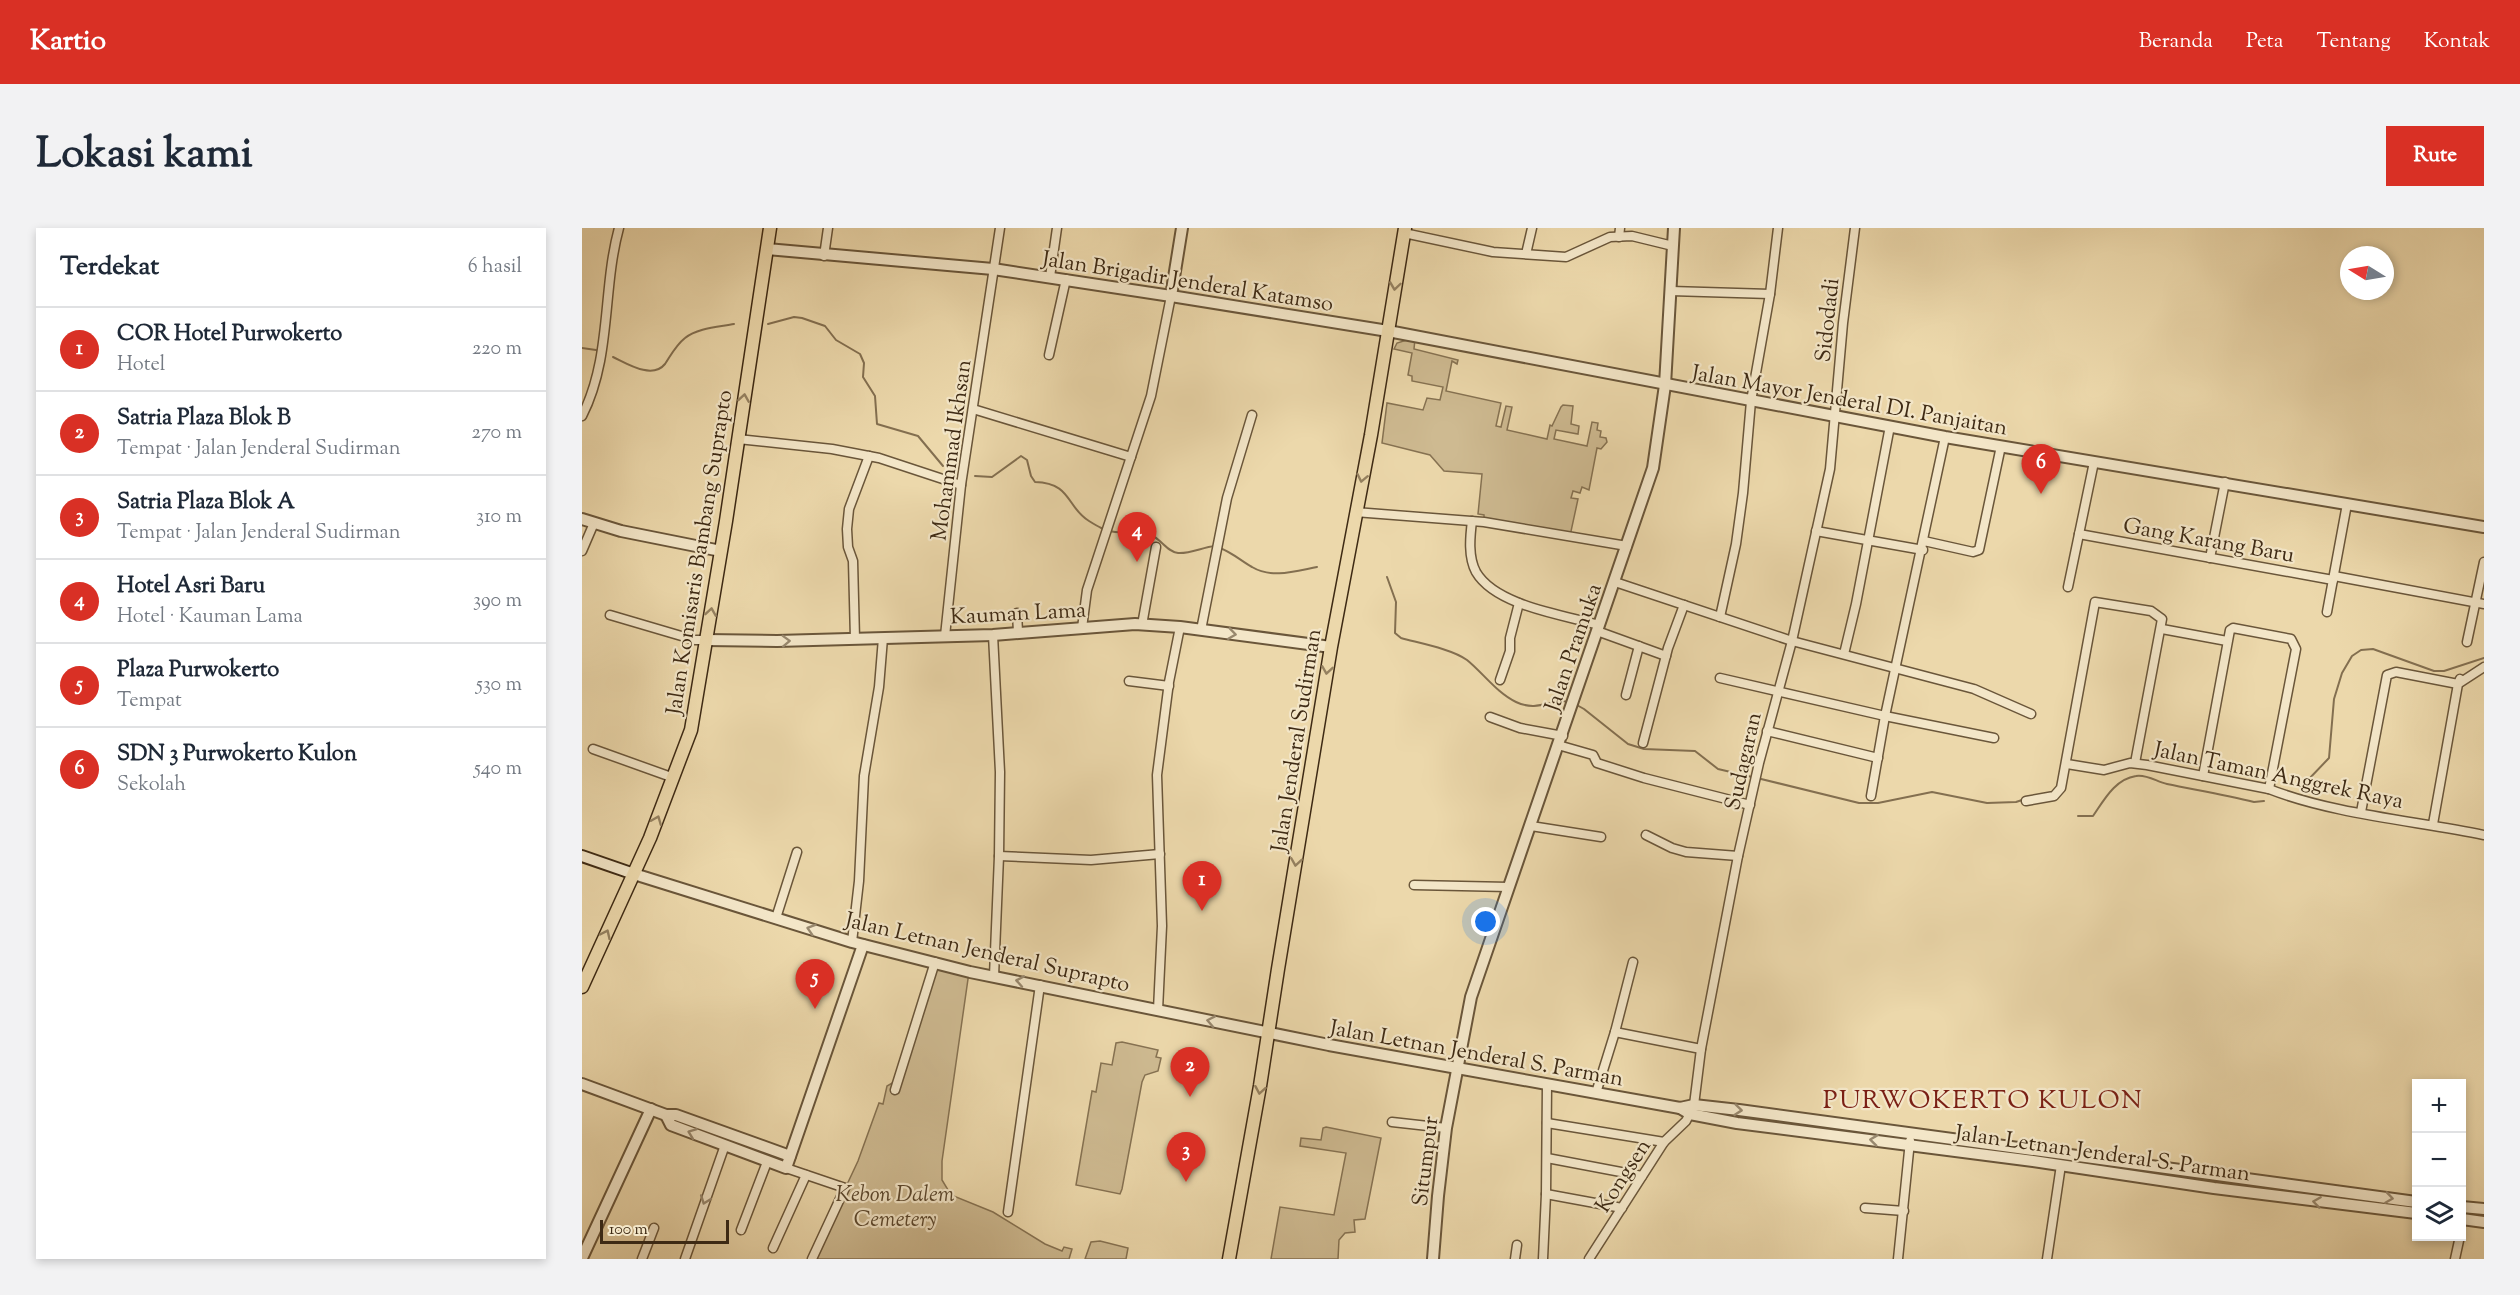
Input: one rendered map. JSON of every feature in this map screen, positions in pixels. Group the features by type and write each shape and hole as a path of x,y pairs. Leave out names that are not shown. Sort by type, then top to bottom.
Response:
{"main road":[{"name":"Jalan Komisaris Bambang Suprapto","path":"582,987 634,874 674,778 691,730 721,551 770,228"},
{"name":"Jalan Jenderal Sudirman","path":"1229,1259 1331,647 1404,231"}],"street":[{"path":"582,416 599,373 610,275 619,228"},
{"path":"824,256 828,228"},
{"name":"Mohammad Ikhsan","path":"945,636 961,485 1000,228"},
{"path":"1050,277 1057,228"},
{"path":"1082,628 1087,590 1151,396 1182,228"},
{"path":"1526,254 1532,228"},
{"name":"Jalan Pramuka","path":"1457,1068 1472,997 1653,468 1665,385 1674,228"},
{"path":"1720,617 1736,544 1751,401 1770,294 1778,228"},
{"name":"Sidodadi","path":"1836,417 1843,323 1855,228"},
{"path":"1404,231 1493,252 1566,257 1619,233 1673,246"},
{"name":"Jalan Brigadir Jenderal Katamso","path":"767,249 824,256 993,269 1388,331"},
{"path":"1049,355 1066,279"},
{"path":"1671,291 1770,294"},
{"name":"Jalan Mayor Jenderal DI. Panjaitan","path":"1388,331 1945,437 2484,527"},
{"path":"973,409 1131,457"},
{"path":"1201,630 1227,498 1252,415"},
{"name":"Sudagaran","path":"1692,1110 1701,1050 1738,856 1767,731 1792,641 1830,469 1836,417"},
{"path":"1844,654 1890,426"},
{"path":"1871,796 1885,716 1923,550 1945,437"},
{"path":"738,439 832,449 869,456 961,485"},
{"path":"1924,541 1972,552 1979,550 2001,446"},
{"path":"855,639 853,561 848,547 847,529 849,509 869,456"},
{"path":"2068,588 2094,462"},
{"path":"2210,558 2224,482"},
{"path":"2327,612 2347,504"},
{"path":"1355,512 1472,521 1627,546"},
{"path":"582,519 621,531 721,551"},
{"path":"1472,521 1471,555 1476,572 1487,584 1519,603 1598,628 1666,656"},
{"path":"582,551 594,523"},
{"path":"1816,531 1923,550"},
{"name":"Gang Karang Baru","path":"2079,534 2334,578"},
{"path":"1142,625 1156,547"},
{"path":"2467,642 2480,603 2484,562"},
{"path":"2334,578 2480,603"},
{"path":"1615,582 1792,641 1974,689 2031,714"},
{"path":"2025,801 2054,796 2058,792 2067,764 2079,680 2095,602 2156,613 2162,619 2136,763"},
{"path":"1500,680 1510,651 1510,638 1519,603"},
{"path":"1643,743 1666,656 1684,605"},
{"path":"1017,613 1018,632"},
{"path":"610,615 669,633 706,640"},
{"name":"Kauman Lama","path":"706,640 993,635 1142,625 1180,627 1331,647"},
{"path":"1158,1010 1162,926 1157,775 1169,686 1180,627"},
{"path":"2203,776 2230,630 2233,628 2291,639 2295,644 2269,789"},
{"path":"2162,629 2227,641"},
{"path":"993,635 1000,772 994,976"},
{"path":"786,1168 858,943 864,776 879,687 883,638"},
{"path":"1626,695 1639,646"},
{"path":"2361,812 2387,675 2396,672 2459,682 2484,667"},
{"path":"1720,678 1885,716 1994,738"},
{"path":"1129,681 1169,686"},
{"path":"2433,824 2459,682"},
{"path":"1490,717 1560,740 1593,755 1597,764 1750,805"},
{"path":"1767,731 1878,758"},
{"path":"593,748 674,778"},
{"name":"Jalan Taman Anggrek Raya","path":"2067,764 2104,770 2136,763 2269,789 2294,799 2484,835"},
{"path":"1531,826 1601,837"},
{"path":"1646,835 1686,852 1738,856"},
{"path":"776,918 797,852"},
{"path":"999,856 1091,860 1160,854"},
{"name":"Jalan Letnan Jenderal Suprapto","path":"582,856 858,943 994,976 1268,1032"},
{"path":"1414,885 1509,887"},
{"path":"895,1090 935,962"},
{"path":"1596,1093 1633,962"},
{"path":"1008,1212 1040,985"},
{"name":"Jalan Letnan Jenderal S. Parman","path":"1268,1032 1791,1130 1909,1145 2060,1170 2412,1213"},
{"path":"1615,1032 1701,1050"},
{"name":"Situmpur","path":"1433,1259 1437,1196 1457,1068"},
{"path":"582,1084 666,1115 676,1114 790,1156"},
{"path":"1543,1259 1547,1085"},
{"path":"582,1258 651,1109"},
{"name":"Jalan Letnan Jenderal S. Parman","path":"1692,1110 1794,1117 2412,1201"},
{"name":"Kongsen","path":"1589,1259 1664,1142 1692,1110"},
{"path":"666,1115 671,1125 767,1162 845,1188 812,1259"},
{"path":"1791,1130 1794,1117"},
{"path":"1392,1122 1446,1128"},
{"path":"1547,1123 1664,1142"},
{"path":"1898,1259 1911,1132"},
{"path":"686,1259 725,1145"},
{"path":"1547,1158 1642,1176"},
{"path":"741,1230 767,1162"},
{"path":"2048,1259 2060,1170"},
{"path":"773,1248 806,1175"},
{"path":"2340,1205 2341,1192"},
{"path":"1546,1194 1622,1208"},
{"path":"2466,1207 2484,1209"},
{"path":"1865,1208 1904,1211"},
{"path":"2466,1222 2484,1222"},
{"path":"642,1259 654,1228"},
{"path":"2455,1259 2459,1241"},
{"path":"1515,1259 1517,1245"}],"green space":[{"path":"1415,339 1414,349 1458,360 1457,364 1452,361 1446,391 1501,403 1496,426 1501,427 1506,406 1512,407 1507,430 1547,439 1550,425 1552,426 1561,407 1563,405 1573,406 1571,424 1579,426 1578,434 1556,430 1554,439 1587,446 1592,422 1598,423 1597,430 1601,431 1600,437 1606,438 1607,442 1601,449 1597,448 1589,490 1582,487 1580,493 1573,491 1571,498 1578,499 1570,536 1484,522 1484,515 1478,514 1482,474 1444,471 1430,455 1382,443 1387,403 1423,410 1427,398 1440,400 1443,387 1412,381 1412,376 1408,375 1412,353 1394,349 1397,343"},
{"name":"Kebon Dalem Cemetery","path":"935,963 969,972 942,1161 942,1180 951,1195 993,1212 1045,1244 1062,1251 1064,1247 1072,1249 1069,1259 812,1259 858,1161 879,1103 883,1104 887,1086 903,1077"},
{"path":"1122,1042 1158,1050 1156,1057 1161,1058 1158,1071 1145,1075 1142,1082 1120,1194 1076,1185 1092,1091 1096,1092 1101,1063 1112,1065 1116,1043"},
{"path":"1323,1128 1381,1138 1365,1219 1354,1220 1355,1232 1345,1233 1339,1240 1338,1259 1271,1259 1280,1207 1334,1215 1346,1153 1300,1146 1301,1138 1321,1140"},
{"path":"1100,1241 1128,1248 1126,1259 1085,1259 1091,1242"}],"waterway":[{"path":"768,324 794,317 802,318 825,326 836,340 860,354 864,363 863,377 875,396 877,424 918,436 943,466"},
{"path":"613,357 639,369 660,369 685,338 708,328 734,324"},
{"path":"582,348 596,350"},
{"path":"975,476 992,477 1021,456 1027,460 1035,482 1047,483 1062,491 1082,515 1101,528 1115,532 1146,533 1178,553 1215,546"},
{"path":"1220,548 1252,567 1268,573 1284,573 1317,567"},
{"path":"1387,577 1396,602 1395,633 1401,638 1461,656 1516,702 1532,706 1558,701 1570,702"},
{"path":"2307,781 2329,758 2334,699 2342,673 2352,656 2361,650 2373,649 2434,671 2444,671 2484,658"},
{"path":"1575,704 1628,744 1644,749 1695,751 1718,769 1752,777"},
{"path":"2078,816 2093,816 2116,786 2136,776 2254,802 2264,801"},
{"path":"1757,778 1859,803 1878,803 1932,792 1987,803 2016,802 2025,799"}],"place":[{"name":"SDN 3 Purwokerto Kulon","path":"2041,494"},
{"name":"Hotel Asri Baru","path":"1137,562"},
{"name":"COR Hotel Purwokerto","path":"1202,911"},
{"name":"Plaza Purwokerto","path":"815,1009"},
{"name":"Satria Plaza Blok B","path":"1190,1097"},
{"name":"Satria Plaza Blok A","path":"1186,1182"}],"district":[{"name":"PURWOKERTO KULON","path":"1983,1099"}]}
